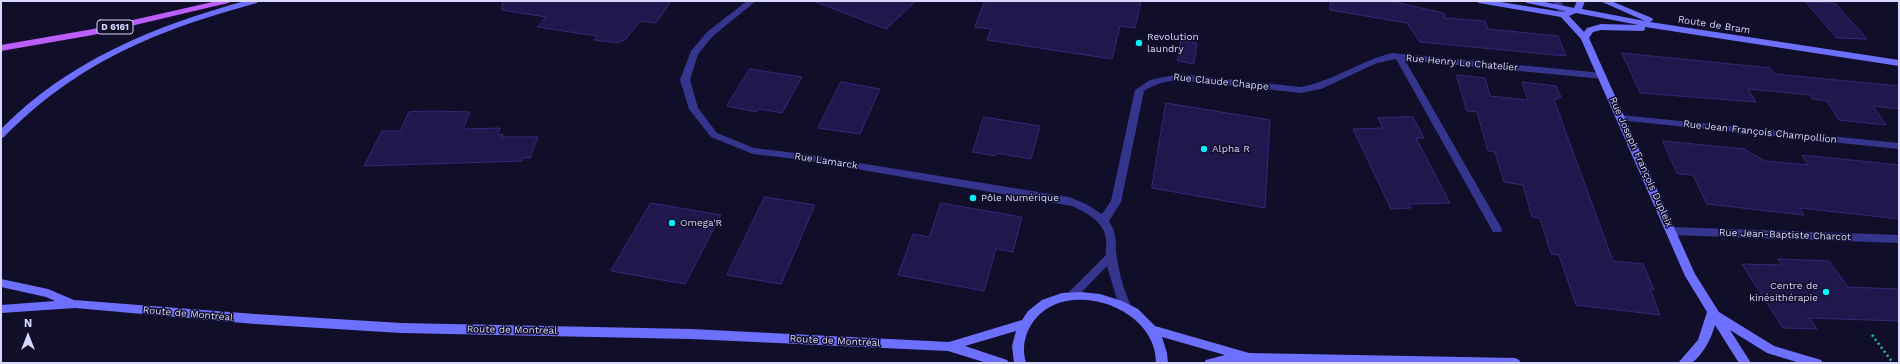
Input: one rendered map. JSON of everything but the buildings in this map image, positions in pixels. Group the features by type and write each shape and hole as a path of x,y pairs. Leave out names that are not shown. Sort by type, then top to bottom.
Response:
{"main road":[{"name":"D 6161","path":"1,48 93,32 228,1"},
{"path":"1,135 31,105 73,74 118,47 178,22 254,1"},
{"path":"1479,1 1564,15 1577,10 1581,1"},
{"name":"Route de Bram","path":"1527,1 1558,4 1577,10 1671,29 1899,63"},
{"path":"1604,1 1671,29"},
{"name":"Rue Joseph François Dupleix","path":"1564,15 1585,38 1672,231 1690,276 1745,363"},
{"path":"1585,38 1590,30 1601,27 1671,29"},
{"name":"Route de Montréal","path":"1,283 48,293 75,304"},
{"path":"1020,363 1017,356 1018,339 1024,324 1036,310 1052,301 1071,296 1090,296 1108,299 1125,306 1141,316 1152,330 1160,345 1162,363"},
{"name":"Route de Montréal","path":"1,309 75,304 256,319 401,328 691,334 948,346 1003,363"},
{"path":"1684,363 1696,354 1704,341 1712,313 1771,350 1817,363"},
{"name":"Route de Montréal","path":"948,346 1024,324"},
{"path":"1152,330 1252,358"},
{"path":"1210,363 1252,358 1515,363"}],"street":[{"name":"Rue Lamarck","path":"752,1 710,34 694,53 685,80 694,109 714,135 753,151 804,157 1069,201 1084,207 1103,221"},
{"path":"1558,4 1564,15"},
{"name":"Rue Claude Chappe","path":"1103,221 1116,202 1140,90 1148,84 1165,77 1179,77 1301,90 1318,87 1379,59 1399,57"},
{"name":"Rue Henry Le Chatelier","path":"1399,57 1603,76"},
{"name":"Rue Henry Le Chatelier","path":"1399,57 1498,229"},
{"name":"Rue Jean François Champollion","path":"1621,118 1899,146"},
{"path":"1103,221 1111,238 1111,256 1117,284 1125,306"},
{"name":"Rue Jean-Baptiste Charcot","path":"1672,231 1899,239"},
{"path":"1071,296 1111,256"}],"path":[{"path":"1872,335 1893,363"}],"place":[{"name":"Revolution laundry","path":"1139,43"},
{"name":"Alpha R","path":"1204,149"},
{"name":"Pôle Numérique","path":"973,198"},
{"name":"Omega'R","path":"672,223"},
{"name":"Centre de kinésithérapie","path":"1826,292"}]}
